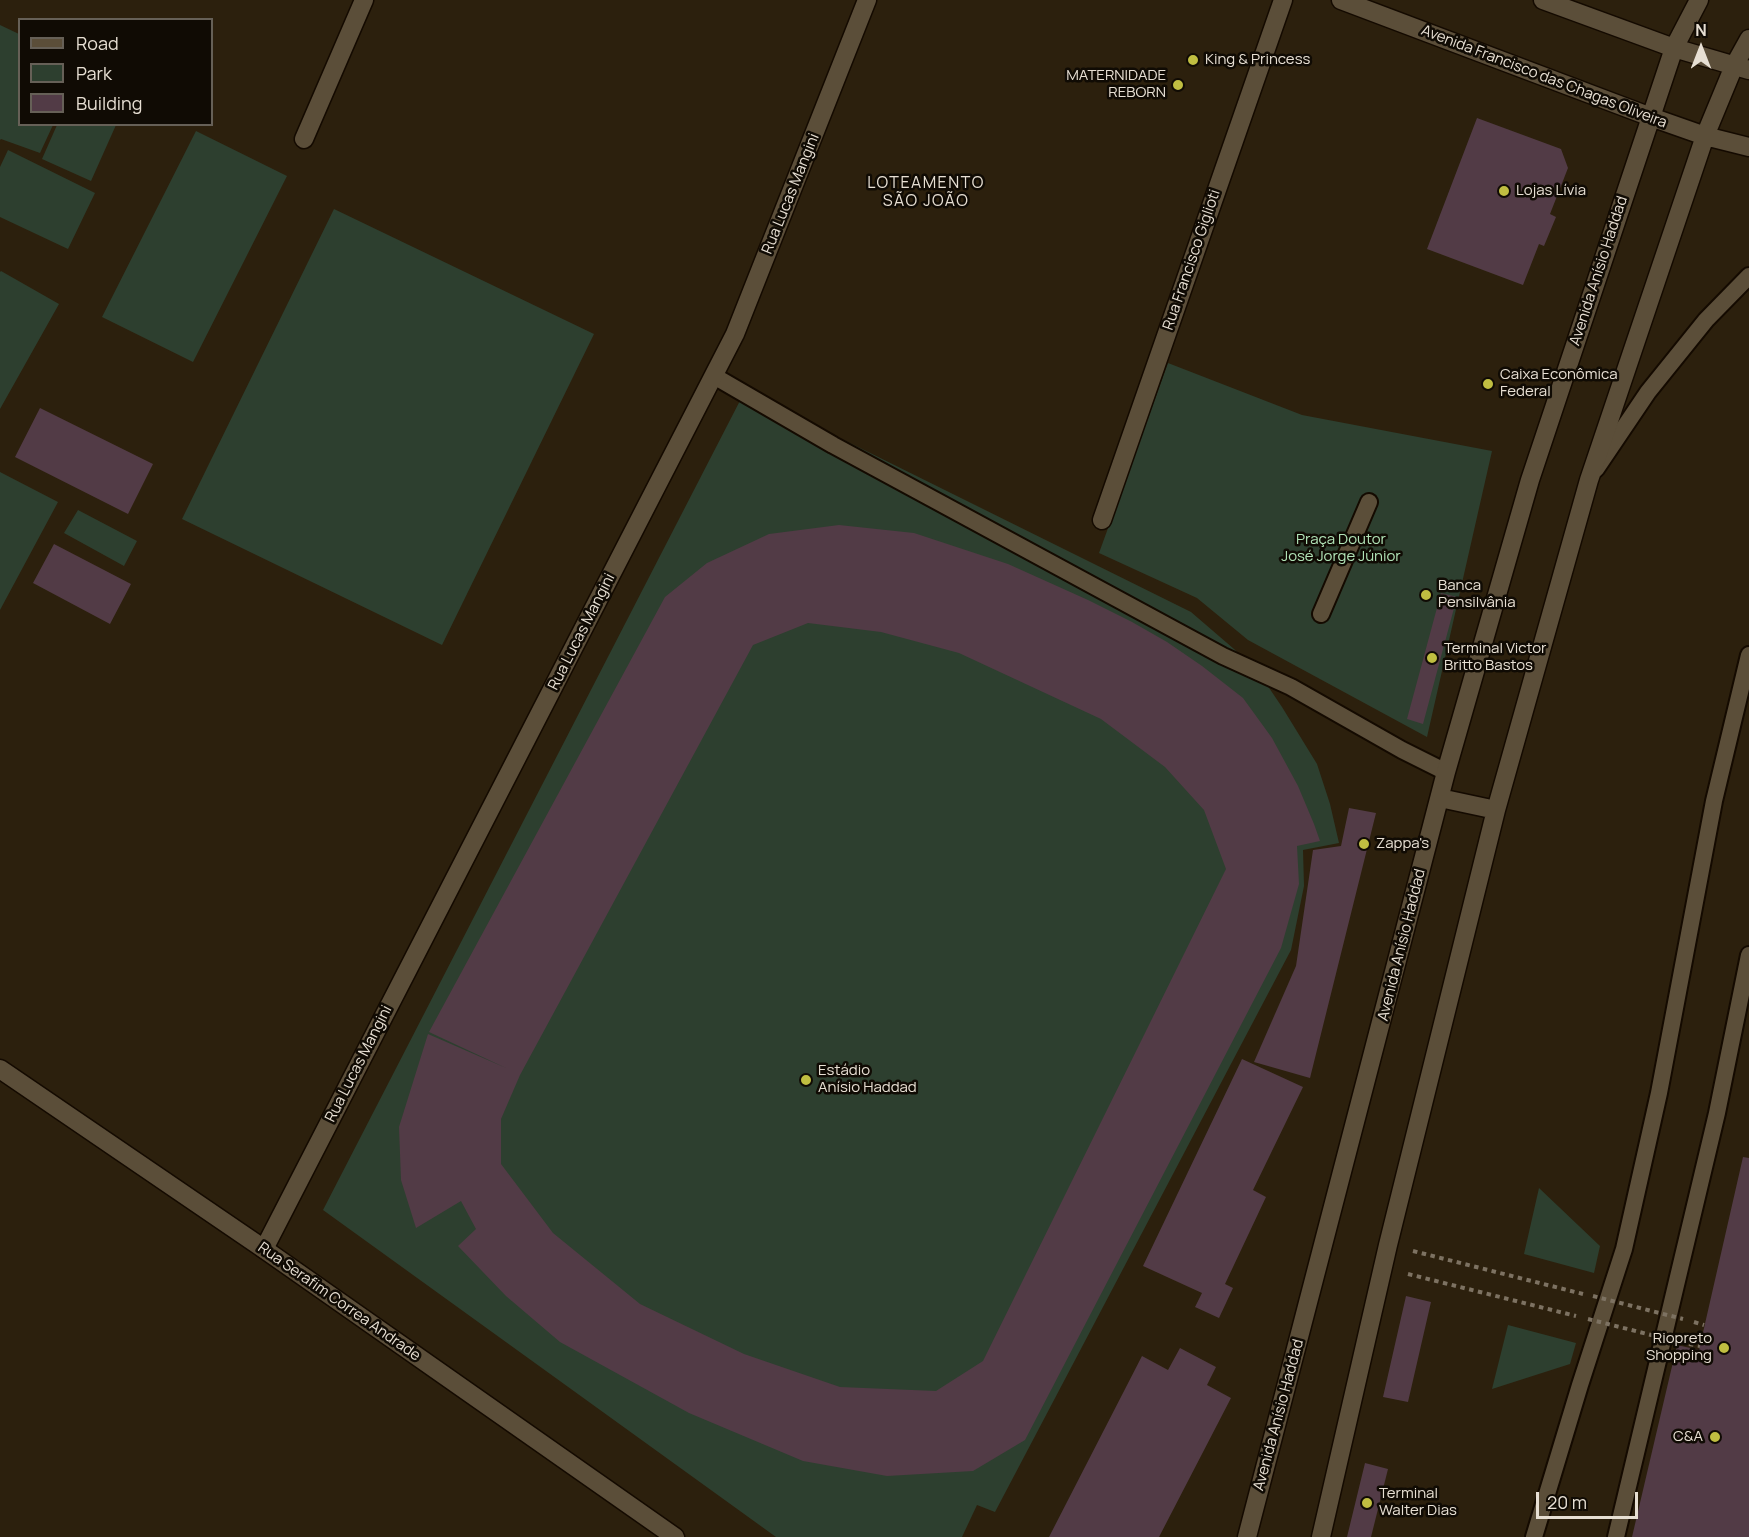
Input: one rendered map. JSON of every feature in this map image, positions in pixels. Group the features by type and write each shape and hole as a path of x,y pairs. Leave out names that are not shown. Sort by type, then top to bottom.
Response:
{"main road":[{"path":"304,139 364,0"},
{"name":"Rua Lucas Mangini","path":"264,1249 735,334 867,0"},
{"name":"Rua Francisco Giglioti","path":"1102,520 1282,0"},
{"name":"Avenida Francisco das Chagas Oliveira","path":"1341,0 1651,117 1705,136 1749,147"},
{"path":"1543,0 1674,48 1742,68"},
{"name":"Avenida Anísio Haddad","path":"1247,1537 1446,772 1530,480 1674,48 1699,0"},
{"path":"1321,1537 1388,1245 1496,810 1589,480 1705,136 1742,68 1749,39"},
{"path":"1440,798 1496,810"},
{"name":"Rua Serafim Correa Andrade","path":"0,1070 264,1249 675,1537"}],"lane":[{"path":"1589,480 1648,392 1706,320 1749,276"},
{"path":"714,376 833,445 1212,651 1292,687 1402,750 1446,772"},
{"path":"1321,614 1369,502"},
{"path":"1534,1537 1624,1249 1659,1093 1714,801 1749,655"},
{"path":"1616,1537 1717,1113 1749,955"}],"path":[{"path":"1388,1245 1683,1319"},
{"path":"1383,1268 1679,1342"}],"green space":[{"path":"0,25 18,34 18,126 53,126 40,153 0,140"},
{"path":"57,126 116,126 91,181 42,159"},
{"path":"196,131 287,176 193,362 102,317"},
{"path":"8,150 95,193 68,249 0,217 0,167"},
{"path":"334,209 594,334 442,645 182,519"},
{"path":"0,272 59,304 0,409"},
{"name":"Praça Doutor José Jorge Júnior","path":"1168,363 1302,415 1492,451 1427,737 1248,640 1197,598 1099,553"},
{"name":"Estádio Anísio Haddad","path":"745,391 1191,612 1261,676 1282,707 1317,764 1339,843 1303,850 1304,886 1291,950 995,1512 977,1505 962,1537 776,1537 323,1210"},
{"path":"0,472 58,502 0,610"},
{"path":"78,510 137,541 124,566 64,533"},
{"path":"1539,1188 1600,1246 1594,1273 1524,1254"},
{"path":"1508,1325 1576,1343 1570,1364 1492,1389"}],"building":[{"name":"Lojas Lívia","path":"1477,118 1561,149 1568,168 1550,214 1556,217 1544,246 1539,244 1523,285 1427,249"},
{"path":"40,408 153,464 128,514 15,457"},
{"path":"839,525 914,533 1008,564 1132,622 1167,642 1243,698 1272,738 1298,786 1320,841 1297,846 1299,884 1281,948 1025,1440 973,1471 887,1476 803,1461 689,1413 560,1342 506,1296 458,1246 476,1229 461,1201 416,1228 401,1180 399,1127 428,1034 506,1068 429,1032 665,597 707,563 769,534","holes":["808,623 881,632 959,653 1101,719 1165,767 1204,810 1226,869 983,1361 936,1391 840,1387 744,1354 640,1304 553,1233 501,1164 501,1119 520,1075 753,645"]},
{"path":"54,544 131,584 110,624 33,583"},
{"name":"Terminal Victor Britto Bastos","path":"1441,593 1457,597 1423,724 1407,719"},
{"path":"1349,808 1376,813 1310,1078 1254,1062 1296,966 1313,850 1341,846"},
{"path":"1242,1059 1303,1087 1253,1190 1266,1197 1225,1284 1233,1288 1219,1318 1195,1307 1202,1293 1143,1266"},
{"name":"Riopreto Shopping","path":"1743,1157 1749,1158 1749,1537 1632,1537 1677,1345 1699,1350"},
{"path":"1406,1296 1431,1302 1408,1402 1383,1397"},
{"path":"1180,1348 1216,1367 1207,1385 1231,1398 1159,1537 1049,1537 1142,1356 1168,1370"},
{"name":"Terminal Walter Dias","path":"1365,1463 1388,1469 1371,1537 1347,1537"}],"place":[{"name":"King & Princess","path":"1193,60"},
{"name":"MATERNIDADE REBORN","path":"1178,85"},
{"name":"Lojas Lívia","path":"1504,191"},
{"name":"Caixa Econômica Federal","path":"1488,384"},
{"name":"Banca Pensilvânia","path":"1426,595"},
{"name":"Terminal Victor Britto Bastos","path":"1432,658"},
{"name":"Zappa's","path":"1364,844"},
{"name":"Estádio Anísio Haddad","path":"806,1080"},
{"name":"Riopreto Shopping","path":"1724,1348"},
{"name":"C&A","path":"1715,1437"},
{"name":"Terminal Walter Dias","path":"1367,1503"}],"district":[{"name":"LOTEAMENTO SÃO JOÃO","path":"926,193"}]}
